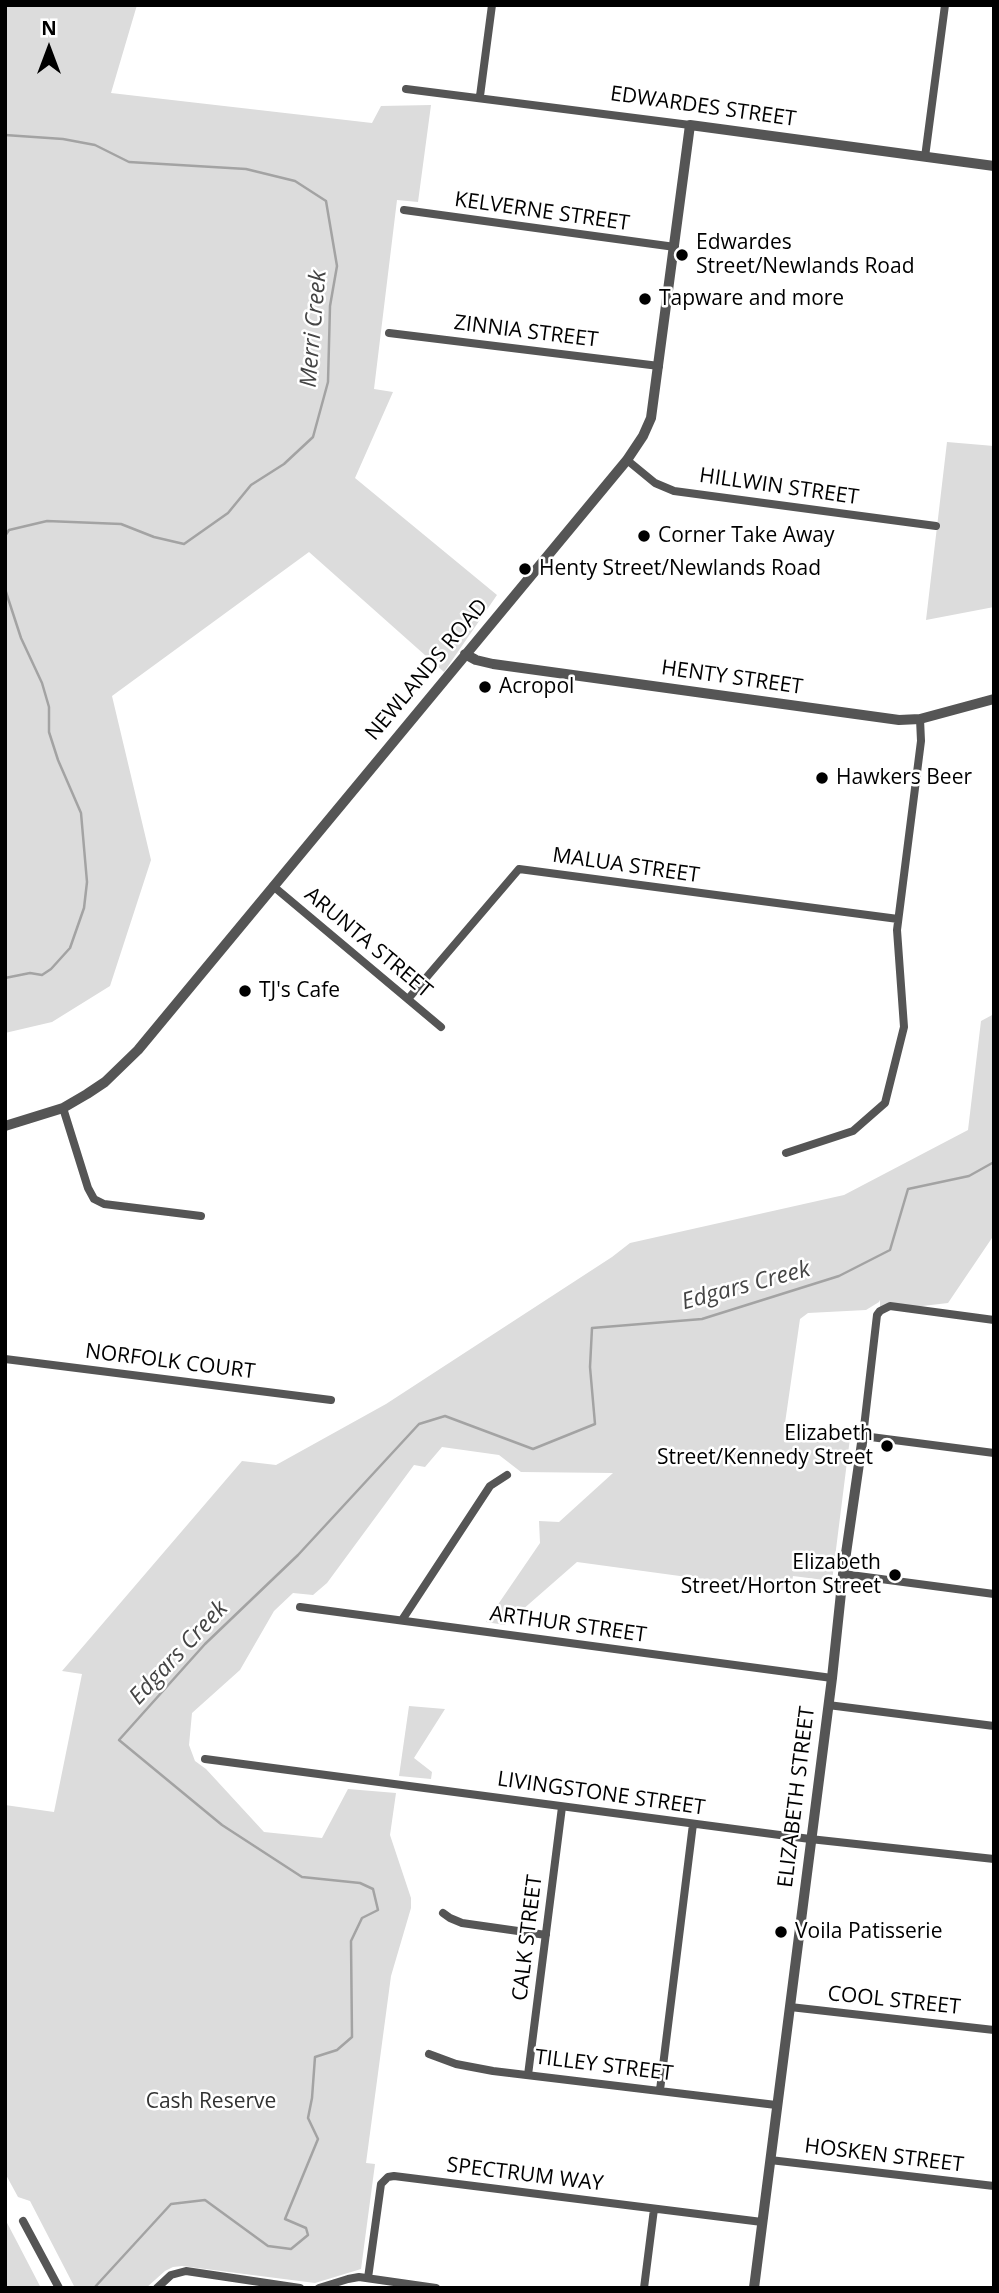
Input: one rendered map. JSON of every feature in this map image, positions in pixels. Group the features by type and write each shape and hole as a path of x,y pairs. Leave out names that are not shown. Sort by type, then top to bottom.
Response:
{"street":[{"path":"480,96 492,5"},
{"path":"925,157 945,5"},
{"name":"EDWARDES STREET","path":"406,89 480,96 994,166"},
{"name":"NEWLANDS ROAD","path":"5,1126 63,1108 105,1082 122,1067 627,460 651,418 690,125"},
{"name":"KELVERNE STREET","path":"404,211 675,247"},
{"name":"ZINNIA STREET","path":"389,332 659,366"},
{"name":"HILLWIN STREET","path":"627,460 655,483 674,491 936,526"},
{"name":"HENTY STREET","path":"465,654 493,664 873,716 920,719 994,699"},
{"path":"786,1153 853,1131 885,1104 904,1027 898,919 921,741 920,719"},
{"name":"MALUA STREET","path":"408,999 520,869 898,919"},
{"name":"ARUNTA STREET","path":"273,886 441,1027"},
{"path":"63,1108 88,1188 94,1199 104,1204 201,1216"},
{"name":"ELIZABETH STREET","path":"754,2288 877,1315 890,1306 992,1319"},
{"name":"NORFOLK COURT","path":"5,1359 331,1401"},
{"path":"863,1436 994,1453"},
{"path":"402,1620 490,1486 507,1475"},
{"path":"843,1574 994,1594"},
{"name":"ARTHUR STREET","path":"300,1607 832,1678"},
{"path":"828,1705 994,1726"},
{"name":"LIVINGSTONE STREET","path":"205,1759 810,1839 994,1859"},
{"name":"CALK STREET","path":"528,2075 562,1807"},
{"path":"660,2090 693,1824"},
{"path":"443,1913 462,1923 546,1935"},
{"name":"COOL STREET","path":"790,2007 994,2030"},
{"name":"TILLEY STREET","path":"429,2054 456,2064 528,2075 776,2105"},
{"name":"HOSKEN STREET","path":"770,2160 994,2186"},
{"name":"SPECTRUM WAY","path":"368,2278 381,2184 388,2178 402,2177 762,2222"},
{"path":"644,2288 654,2209"},
{"path":"23,2221 57,2284"},
{"path":"157,2288 171,2275 186,2271 300,2288"},
{"path":"319,2288 348,2278 368,2278 433,2288"}],"green space":[{"path":"5,5 137,5 111,93 372,123 381,106 431,105 418,202 397,200 374,389 393,392 355,478 497,595 444,672 309,552 112,696 151,860 110,986 52,1022 5,1033"},
{"path":"947,442 994,446 994,607 926,620"},
{"name":"Cash Reserve","path":"994,1014 994,1235 948,1303 880,1311 880,1300 866,1310 808,1313 800,1319 784,1430 850,1438 832,1581 793,1576 790,1591 577,1562 505,1625 486,1622 540,1543 539,1521 559,1522 613,1473 521,1472 499,1455 442,1447 425,1467 414,1465 327,1583 313,1595 293,1593 274,1611 240,1670 192,1713 189,1745 195,1761 206,1769 264,1832 322,1838 348,1789 396,1793 390,1835 411,1898 411,1908 391,1976 366,2163 375,2164 361,2269 315,2283 182,2266 165,2271 146,2288 75,2288 30,2201 18,2197 5,2173 5,1805 54,1812 82,1674 62,1671 242,1461 276,1465 386,1404 630,1243 844,1195 968,1130 981,1021"},
{"path":"409,1706 445,1709 414,1758 432,1772 431,1779 399,1776"},
{"path":"5,2219 15,2238 41,2288 5,2288"}],"waterway":[{"name":"Merri Creek","path":"5,135 63,139 95,145 129,162 246,169 295,181 326,201 337,266 330,306 328,382 313,437 284,464 251,485 228,513 184,544 154,537 121,524 47,521 9,530 5,536"},
{"name":"Merri Creek","path":"5,589 21,638 42,683 49,707 49,732 81,813 87,882 84,908 70,948 42,975 30,973 5,978"},
{"name":"Edgars Creek","path":"94,2288 171,2204 205,2200 268,2246 291,2249 308,2235 306,2228 285,2219 318,2139 308,2118 315,2057 337,2050 352,2037 351,1941 362,1918 378,1910 373,1889 360,1883 302,1877 222,1825 119,1740 205,1644 298,1555 419,1424 445,1416 533,1449 595,1424 590,1367 592,1328 702,1319 839,1276 890,1250 908,1189 969,1176 994,1162"}],"place":[{"name":"Edwardes Street/Newlands Road","path":"682,255"},
{"name":"Tapware and more","path":"645,299"},
{"name":"Corner Take Away","path":"644,536"},
{"name":"Henty Street/Newlands Road","path":"525,569"},
{"name":"Acropol","path":"485,687"},
{"name":"Hawkers Beer","path":"822,778"},
{"name":"TJ's Cafe","path":"245,991"},
{"name":"Elizabeth Street/Kennedy Street","path":"887,1446"},
{"name":"Elizabeth Street/Horton Street","path":"895,1575"},
{"name":"Voila Patisserie","path":"781,1932"}]}
